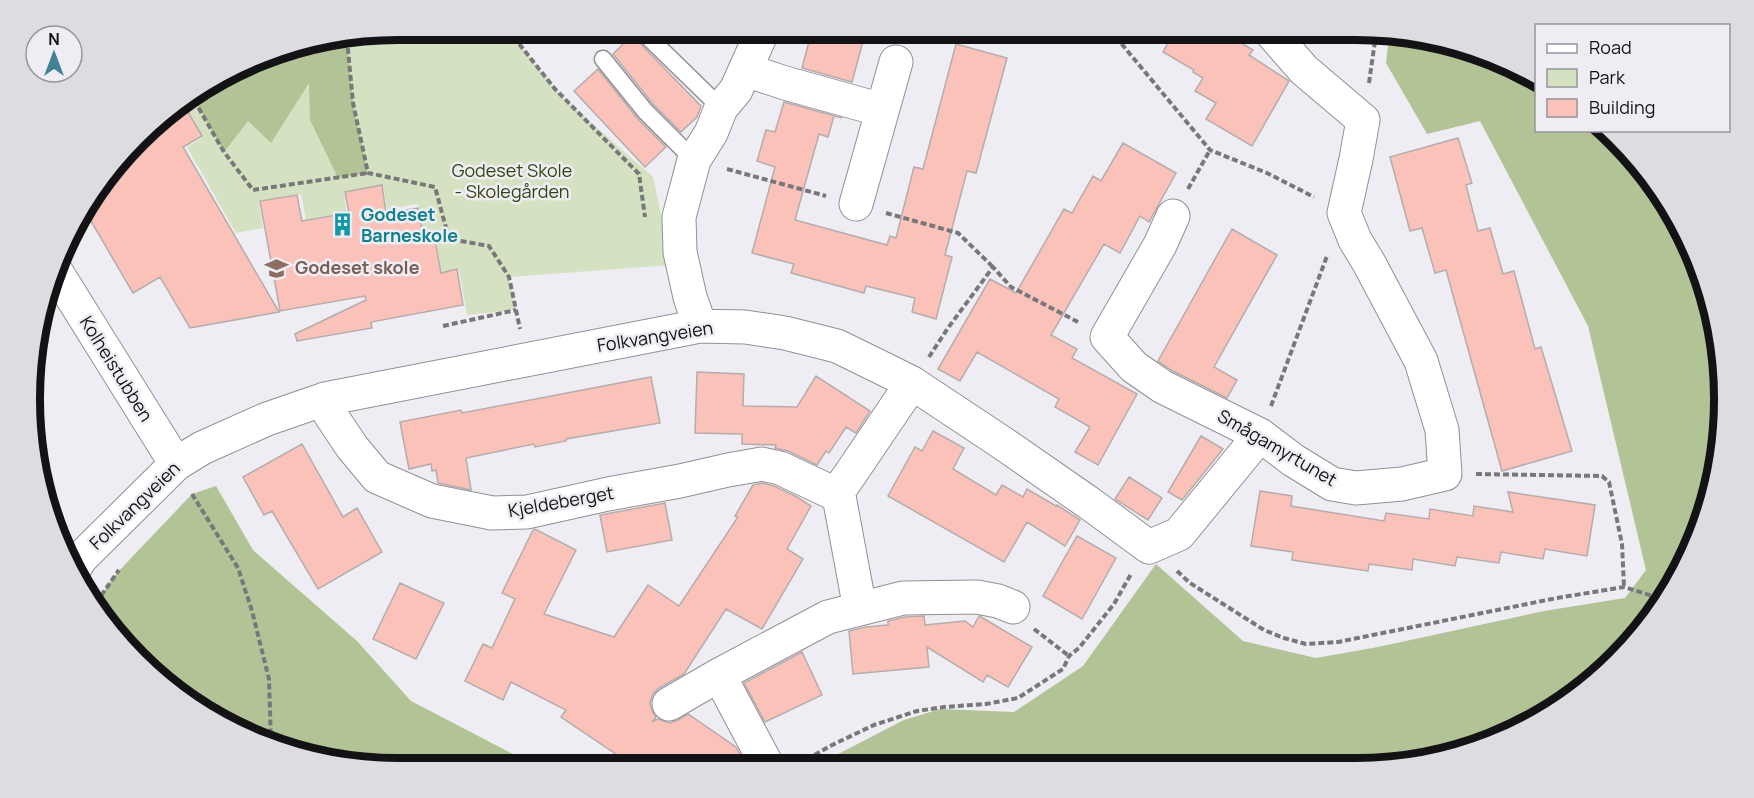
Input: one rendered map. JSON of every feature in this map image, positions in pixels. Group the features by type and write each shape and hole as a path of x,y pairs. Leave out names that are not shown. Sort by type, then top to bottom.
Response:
{"street":[{"path":"700,326 690,297 680,252 679,216 694,160 711,133 721,108 736,90 759,40"},
{"path":"1278,40 1304,70 1363,120 1344,213 1355,240 1421,361 1442,430 1445,474"},
{"path":"856,204 896,62"},
{"path":"746,70 882,110"},
{"path":"1107,337 1160,245 1173,216"},
{"name":"Kolheistubben","path":"61,280 176,464"},
{"name":"Folkvangveien","path":"79,561 176,464 202,448 267,419 325,399 700,326 755,328 837,346 912,383 1060,482 1149,547"},
{"name":"Smågamyrtunet","path":"1107,337 1134,368 1163,387 1260,435 1293,460 1332,483 1356,488 1402,483 1445,474"},
{"path":"860,609 838,491 912,383"},
{"name":"Kjeldeberget","path":"325,399 330,414 352,447 377,477 432,501 492,513 527,512 762,464 780,468 833,493 838,491"},
{"path":"1149,547 1179,534 1260,435"},
{"path":"669,704 828,617 903,598 977,597 1013,607"},
{"path":"719,675 763,758"}],"lane":[{"path":"651,40 721,108"},
{"path":"603,59 645,111 694,160"}],"path":[{"path":"516,40 555,89 639,174 646,228"},
{"path":"1118,40 1210,150 1267,173 1344,213 1260,435"},
{"path":"1363,120 1375,41"},
{"path":"348,45 353,103 368,173"},
{"path":"196,104 224,152 253,189 368,173 435,187 448,239 489,246 509,278 521,335 529,358"},
{"path":"1173,216 1210,150"},
{"path":"912,383 948,328 993,267 1011,287 1107,337"},
{"path":"443,326 516,310"},
{"path":"176,464 238,568 252,611 269,679 271,733"},
{"path":"1445,474 1602,476 1609,482 1622,544 1624,587"},
{"path":"810,758 874,725 917,711 944,706 986,704 1018,698 1063,669 1069,656 1079,648 1114,604 1149,547 1190,583 1264,630 1306,644 1338,642 1557,598 1624,587 1654,596"},
{"path":"1013,607 1038,633 1069,656"}],"green space":[{"name":"Godeset Skole - Skolegården","path":"516,40 563,98 653,177 672,265 509,277 516,310 467,315 459,269 442,272 436,239 424,240 418,204 387,209 383,185 344,192 347,214 306,221 301,194 259,201 263,228 236,233 187,147 202,138 187,111 240,77 306,53 329,47 376,41"},
{"path":"1388,42 1425,47 1492,68 1514,77 1535,90 1535,132 1594,132 1625,163 1639,181 1677,240 1694,284 1707,329 1714,399 1707,469 1694,514 1677,558 1653,598 1625,635 1591,669 1573,683 1514,721 1470,738 1425,751 1355,758 830,758 904,720 940,709 1014,712 1083,666 1156,564 1243,641 1316,658 1544,611 1625,598 1646,570 1588,326 1480,121 1427,134 1386,63"},
{"path":"348,45 353,103 368,173 338,178 310,120 309,83 271,143 248,121 224,152 196,104 240,77 262,68 306,53"},
{"path":"216,486 253,550 357,641 411,701 521,758 399,758 329,751 284,738 240,721 200,697 163,669 129,635 100,597 115,575 192,494"}],"building":[{"path":"627,40 637,40 701,106 697,117 681,132 653,104 613,54"},
{"path":"809,40 863,40 852,82 802,68"},
{"path":"1170,40 1236,40 1253,50 1249,55 1289,81 1252,146 1206,119 1216,103 1195,91 1203,78 1193,72 1194,70 1163,52"},
{"path":"956,44 1007,58 976,173 967,171 945,255 952,257 936,319 912,312 915,298 866,286 864,293 791,273 794,264 752,253 775,167 757,161 766,130 775,132 784,102 842,118 834,116 828,137 819,134 795,220 887,245 890,236 896,238 914,167 923,169"},
{"path":"598,69 637,118 666,147 645,167 574,91"},
{"path":"187,110 202,136 183,147 279,312 190,328 160,277 133,293 90,219 129,163 163,129"},
{"path":"1458,138 1472,183 1466,185 1478,231 1490,228 1503,274 1514,271 1535,349 1541,347 1572,451 1502,471 1446,270 1435,273 1422,228 1410,231 1390,157"},
{"path":"1123,143 1176,173 1149,222 1140,216 1120,253 1104,244 1051,335 1077,349 1072,358 1137,394 1098,465 1075,452 1090,427 1055,407 1059,399 977,352 960,381 938,369 990,279 1016,293 1064,209 1072,213 1093,176 1101,181"},
{"path":"382,185 386,213 418,208 424,241 435,239 441,273 457,269 463,305 371,322 372,328 297,341 295,334 366,300 365,296 280,311 260,201 297,195 302,221 349,213 345,192"},
{"path":"1232,229 1277,255 1214,367 1237,380 1227,398 1158,361"},
{"path":"697,372 744,374 743,406 797,407 816,376 870,411 856,433 846,427 829,453 826,451 817,465 788,451 775,448 776,445 742,444 742,434 695,433"},
{"path":"651,377 660,423 466,458 471,490 438,483 436,470 432,471 431,464 409,469 400,422 461,410 462,413"},
{"path":"933,431 964,448 953,469 996,495 1002,485 1023,497 1027,489 1080,520 1065,546 1027,522 1004,562 888,496 915,447 922,451"},
{"path":"1201,436 1223,449 1182,500 1168,492"},
{"path":"302,444 343,517 357,508 382,552 318,589 272,511 264,515 243,477"},
{"path":"1129,477 1162,498 1148,520 1115,499"},
{"path":"762,483 774,486 811,506 787,549 803,559 762,629 726,609 684,674 659,688 653,694 650,703 656,717 653,721 658,719 670,723 688,714 736,747 742,758 622,758 561,717 566,710 511,682 503,700 465,681 483,644 492,648 515,599 502,593 533,530 576,550 544,614 614,637 648,585 679,606 738,517 735,516 753,485"},
{"path":"1260,491 1292,496 1291,506 1384,521 1386,513 1429,519 1430,509 1473,516 1474,506 1513,512 1508,492 1595,505 1587,556 1545,549 1543,559 1501,552 1499,563 1457,557 1455,566 1413,559 1412,570 1369,564 1368,571 1292,560 1293,552 1251,546"},
{"path":"665,503 672,540 607,552 600,515"},
{"path":"1077,536 1116,558 1082,619 1043,596"},
{"path":"400,583 444,603 416,659 373,639"},
{"path":"924,616 925,625 965,621 973,627 979,616 1032,647 1008,687 987,675 983,682 927,647 929,667 853,674 849,631 888,625 888,621 905,617"},
{"path":"802,652 822,695 765,722 744,683"}],"place":[{"name":"Godeset Barneskole","path":"343,225"},
{"name":"Godeset skole","path":"277,268"}]}
